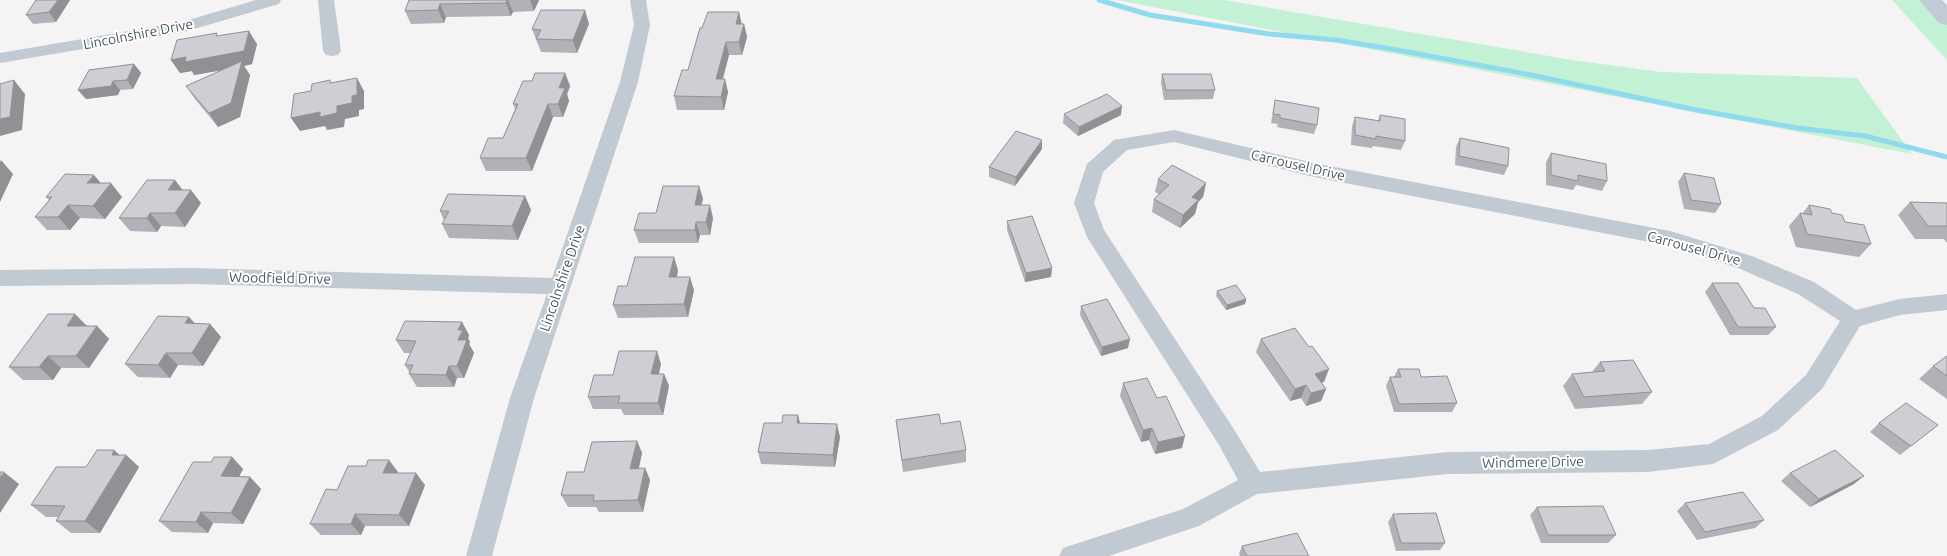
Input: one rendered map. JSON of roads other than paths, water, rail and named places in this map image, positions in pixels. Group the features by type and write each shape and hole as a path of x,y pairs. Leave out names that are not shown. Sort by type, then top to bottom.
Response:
{"main road":[{"path":"1930,0 1947,18"}],"street":[{"name":"Lincolnshire Drive","path":"0,58 184,27 273,0"},
{"path":"326,0 332,51"},
{"name":"Lincolnshire Drive","path":"479,556 522,398 628,82 642,25 638,0"},
{"name":"Carrousel Drive","path":"1253,484 1227,438 1094,232 1084,203 1094,169 1121,146 1174,136 1314,170 1670,239 1745,262 1806,288 1853,319"},
{"name":"Woodfield Drive","path":"0,278 193,276 560,286"},
{"path":"1853,319 1900,307 1947,302"},
{"name":"Windmere Drive","path":"1072,556 1190,518 1253,484 1448,463 1648,461 1713,454 1770,423 1814,382 1853,319"}],"waterway":[{"path":"1099,0 1150,15 1269,34 1336,40 1392,49 1531,75 1696,110 1798,128 1865,136 1947,157"}]}
